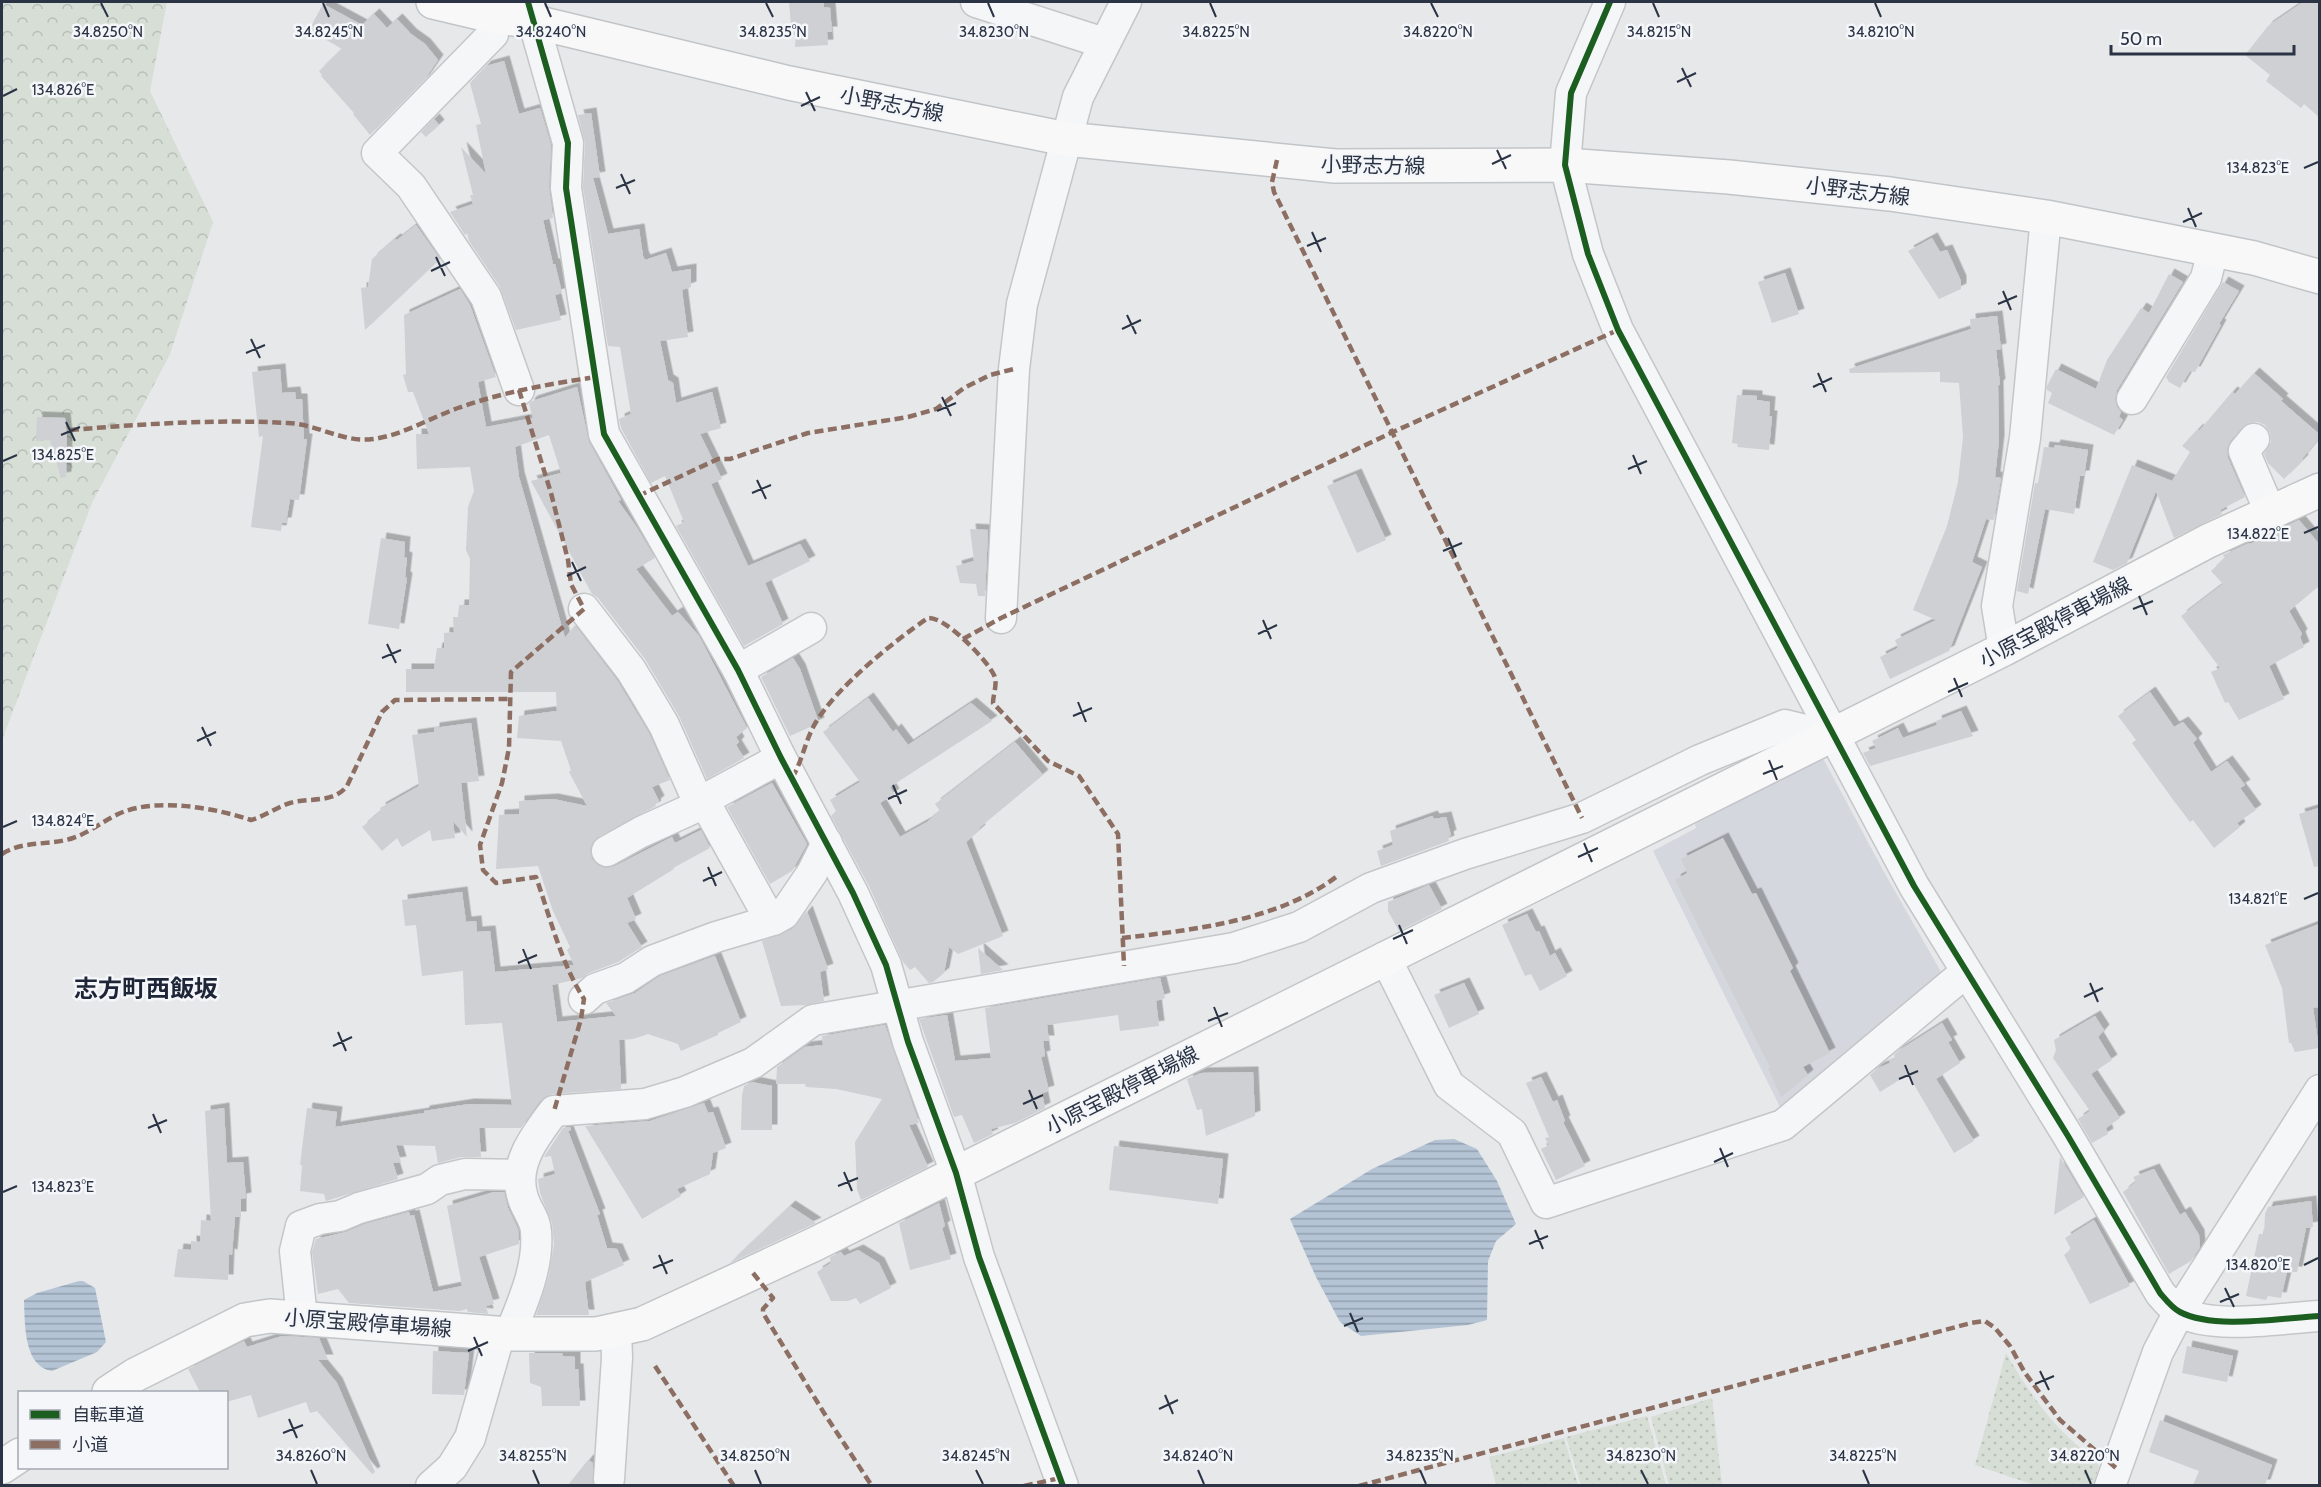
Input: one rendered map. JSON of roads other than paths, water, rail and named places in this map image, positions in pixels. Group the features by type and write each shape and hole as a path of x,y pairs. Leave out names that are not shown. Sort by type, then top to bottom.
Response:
{"main road":[{"name":"小野志方線","path":"434,2 492,16 532,12 789,83 1066,139 1335,166 1565,165 1729,177 1890,194 2046,217 2254,258 2319,278"},
{"name":"小原宝殿停車場線","path":"111,1391 135,1375 245,1320 270,1316 505,1333 596,1334 642,1324 815,1244 1385,957 1832,736 2004,649 2208,541 2319,490"},
{"path":"2,1467 18,1456"}],"street":[{"path":"976,2 1104,43"},
{"path":"1001,618 1014,369 1022,304 1078,97 1126,2"},
{"path":"1610,2 1572,93 1565,165 1588,254 1618,330 1832,736 1914,886 2068,1136 2160,1293 2179,1312 2210,1322 2319,1316"},
{"path":"532,12 568,143 566,189 604,434 738,670 781,758 853,892 886,965 897,1006 956,1173 979,1257 1063,1485"},
{"path":"492,16 493,34 377,153 411,186 486,297 519,390"},
{"path":"2004,649 1997,606 2025,438 2046,217"},
{"path":"2132,399 2147,355 2206,278 2212,250"},
{"path":"2254,439 2244,452 2270,512"},
{"path":"584,609 630,669 645,693 664,725 694,795 709,810 763,907 773,920"},
{"path":"738,670 811,628"},
{"path":"431,1485 452,1467 470,1438 505,1333 522,1305 536,1255 536,1229 522,1197 519,1175 525,1156 537,1134 554,1111 645,1104 685,1092 753,1063 813,1020 1234,948 1299,927 1371,888 1465,854 1582,818 1700,760 1785,725 1832,736"},
{"path":"607,850 698,806 701,802 781,758"},
{"path":"584,999 595,989 626,978 652,962 716,937 773,920 788,910 812,873 826,843"},
{"path":"1385,957 1449,1085 1512,1133 1546,1203 1783,1125 1966,972"},
{"path":"2110,1485 2158,1352 2179,1312 2319,1090"},
{"path":"302,1318 295,1251 301,1226 427,1190 440,1180 465,1174 519,1175"},
{"path":"609,1479 617,1358 616,1330"}],"water":[{"path":"1454,1139 1477,1149 1497,1181 1516,1224 1496,1241 1488,1261 1487,1320 1468,1325 1361,1336 1340,1322 1316,1277 1290,1219 1372,1169 1435,1140"},
{"path":"79,1281 95,1288 106,1342 97,1352 52,1371 43,1368 31,1353 26,1331 24,1300 37,1293"}],"district":[{"name":"志方町西飯坂","path":"146,988"}]}
